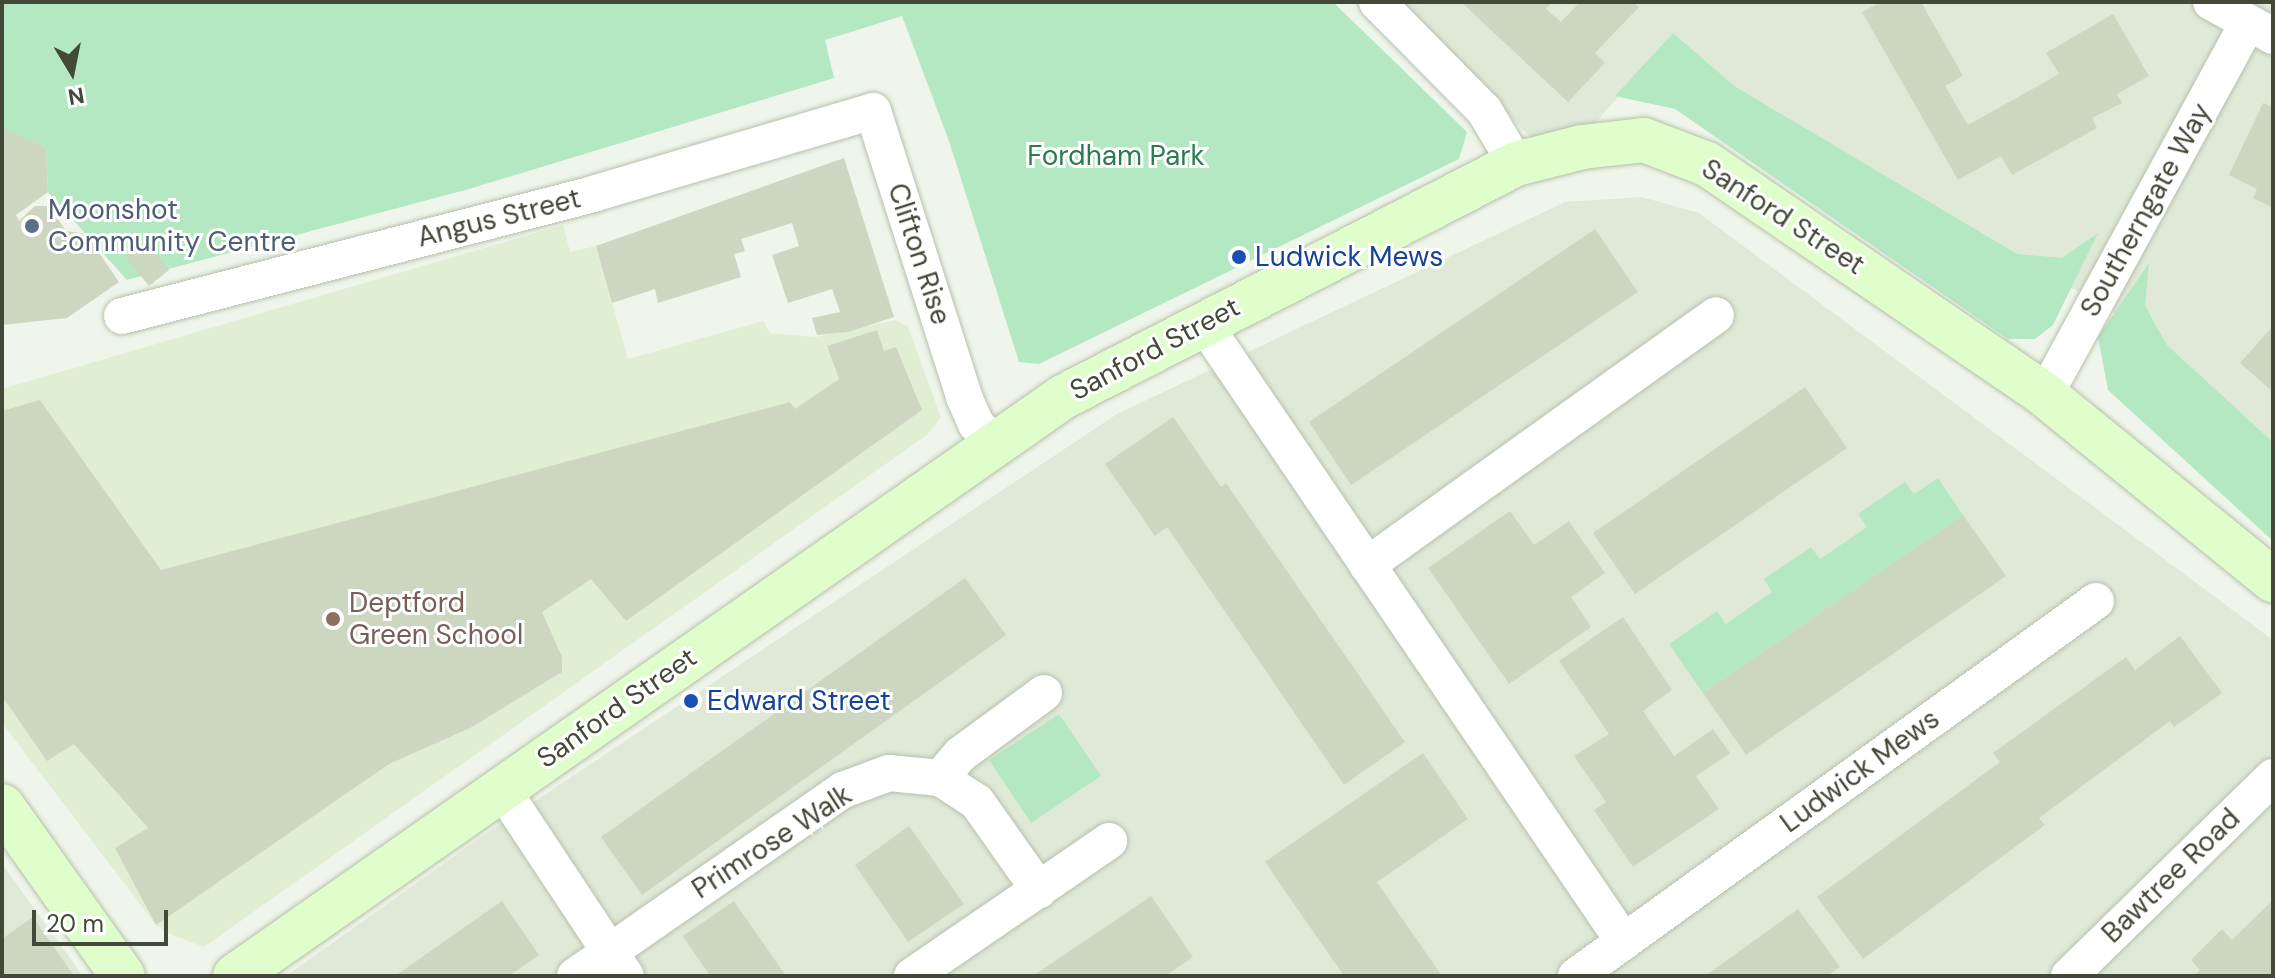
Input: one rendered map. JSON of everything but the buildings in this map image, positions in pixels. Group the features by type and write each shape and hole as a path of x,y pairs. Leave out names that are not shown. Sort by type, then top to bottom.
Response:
{"main road":[{"name":"Sanford Street","path":"235,976 1063,397 1516,164 1582,147 1644,140 1707,164 2045,395 2273,580"},
{"path":"2,806 123,976"}],"street":[{"path":"1377,2 1484,110 1516,164"},
{"name":"Southerngate Way","path":"2045,395 2260,31 2211,2"},
{"name":"Angus Street","path":"122,316 593,194 873,111"},
{"name":"Clifton Rise","path":"873,111 964,397 976,424 994,443"},
{"path":"1367,565 1716,315"},
{"path":"1204,324 1624,942"},
{"name":"Ludwick Mews","path":"1576,976 2096,601"},
{"path":"940,778 961,754 1044,693"},
{"name":"Primrose Walk","path":"575,976 618,963 843,790 889,773 940,778 977,802 1039,890"},
{"name":"Bawtree Road","path":"2069,976 2273,777"},
{"path":"502,789 618,963"},
{"path":"912,976 1109,841"}],"shaded area":[{"path":"1400,2 2273,2 2273,442 2167,345 1736,87 1673,33 1586,134 1537,144"},
{"path":"1642,197 1699,213 2273,640 2273,976 286,976 484,835 1117,414 1565,202"},
{"name":"Deptford Green School","path":"563,225 570,252 596,246 628,359 763,321 770,333 816,337 895,320 908,327 941,417 928,434 204,947 170,934 156,925 2,723 2,389"},
{"path":"2,864 83,976 2,976"}],"green space":[{"name":"Fordham Park","path":"2,2 1333,2 1467,132 1459,159 1039,364 1019,362 949,141 902,16 825,40 834,78 469,189 127,280 48,192 46,147 2,129"},
{"path":"1673,33 1736,87 2017,254 2062,258 2098,233 2053,325 2035,339 2008,339 1675,109 1615,96"},
{"path":"2149,263 2145,306 2167,345 2273,442 2273,541 2108,390 2098,337"},
{"path":"1938,478 1963,515 1703,693 1669,644 1717,611 1726,624 1772,592 1764,579 1811,547 1820,559 1867,527 1858,514 1905,482 1914,494"},
{"path":"1059,714 1101,776 1031,823 989,760"}],"place":[{"name":"Moonshot Community Centre","path":"32,226"},
{"name":"Ludwick Mews","path":"1239,257"},
{"name":"Deptford Green School","path":"333,619"},
{"name":"Edward Street","path":"691,701"}]}
